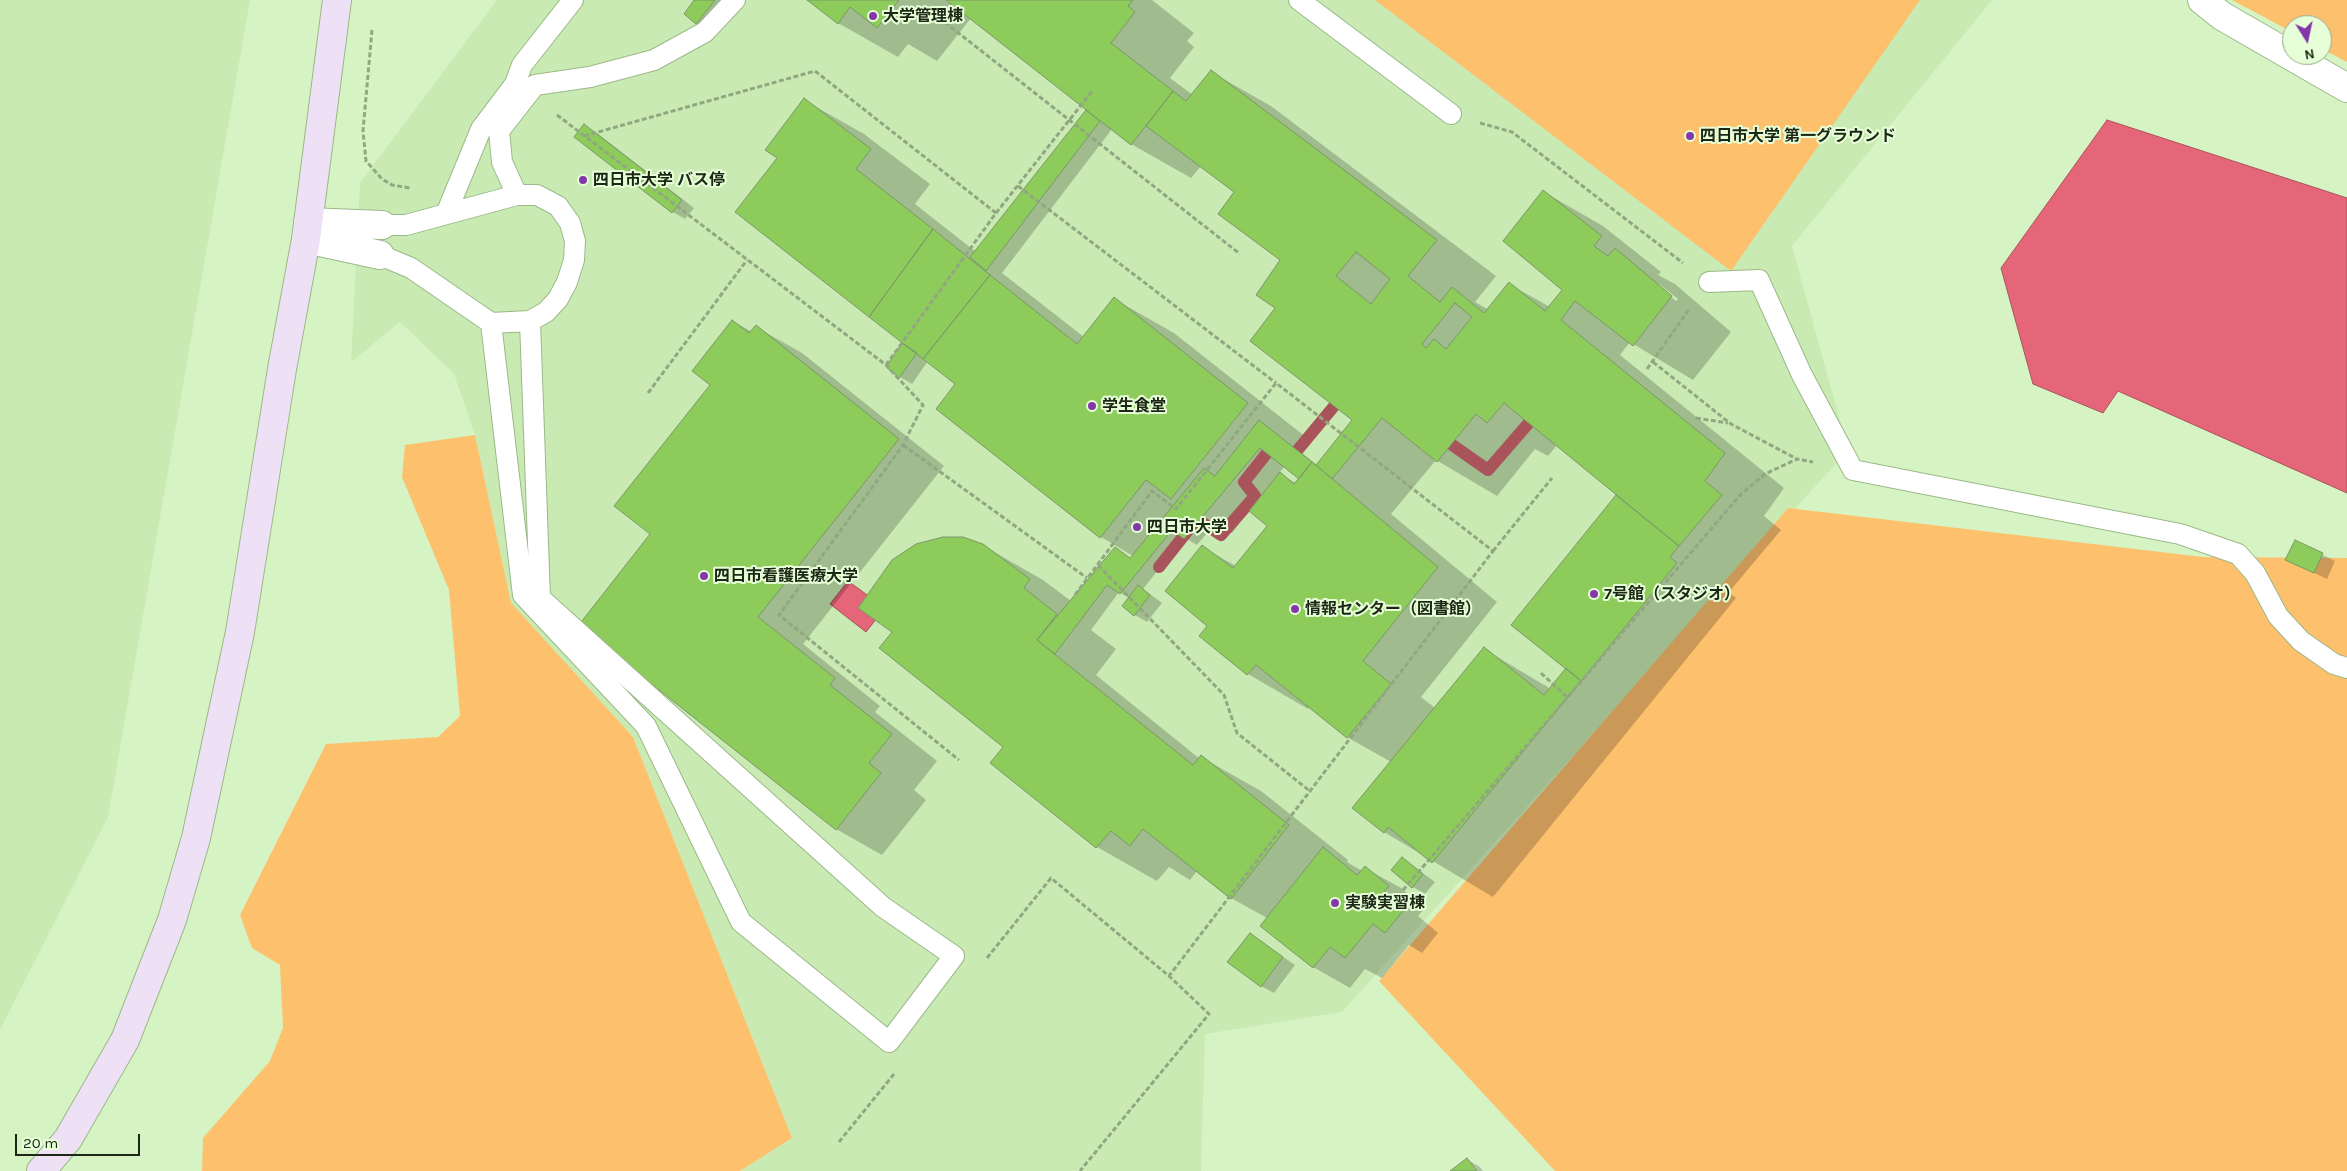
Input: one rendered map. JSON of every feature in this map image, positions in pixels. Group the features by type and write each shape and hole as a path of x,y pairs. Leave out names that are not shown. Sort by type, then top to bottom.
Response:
{"street":[{"path":"41,1171 68,1139 125,1040 172,920 196,838 240,632 282,369 307,231 338,0"},
{"path":"2202,0 2222,16 2347,88"},
{"path":"307,231 382,225"},
{"path":"307,231 380,255"}],"lane":[{"path":"446,214 481,129 515,84 522,65 572,0"},
{"path":"517,195 502,162 499,131 535,86 590,77 654,60 705,32 735,0"},
{"path":"1299,0 1451,114"},
{"path":"380,255 411,268 491,323 530,322 546,312 558,299 567,282 574,260 575,241 570,223 558,206 537,195 517,195 406,226 382,225"},
{"path":"1709,282 1759,280 1802,375 1852,470 2180,534 2238,554 2255,573 2278,616 2301,641 2334,664 2347,668"},
{"path":"491,323 523,595 646,726 741,922 889,1042 954,956 883,907 540,598 530,322"}],"path":[{"path":"933,12 1240,254"},
{"path":"372,28 363,131 366,161 375,173 392,185 402,188 414,188"},
{"path":"583,137 815,70 996,213"},
{"path":"886,365 996,213 1092,90"},
{"path":"552,112 886,365 924,405 903,445 779,615 959,760"},
{"path":"1451,114 1512,132 1709,282 1647,369"},
{"path":"1018,186 1493,551"},
{"path":"648,393 747,260"},
{"path":"1653,362 1731,424 1777,450 1798,459 1852,470"},
{"path":"1075,596 1152,491 1176,509 1276,383"},
{"path":"1696,418 1731,424"},
{"path":"903,445 1088,578"},
{"path":"1398,896 1741,494 1766,474 1798,459"},
{"path":"1169,976 1493,551 1552,478"},
{"path":"1098,565 1224,695 1237,733 1311,792"},
{"path":"1541,673 1567,697"},
{"path":"982,964 1051,878 1169,976 1209,1014 1080,1171"},
{"path":"839,1142 895,1072"}],"shaded area":[{"path":"0,0 250,0 108,817 0,1030"},
{"name":"四日市大学","path":"497,0 1992,0 1792,246 1848,450 1342,1012 1205,1034 1201,1171 740,1171 792,1138 633,737 511,604 475,435 454,374 400,322 351,362 360,183"},
{"name":"四日市大学 第一グラウンド","path":"1375,0 1920,0 1731,271"},
{"path":"2232,0 2347,0 2347,62 2332,54 2332,15 2282,15 2282,27"},
{"path":"2107,120 2347,198 2347,493 2118,391 2103,413 2033,384 2001,268"},
{"path":"475,435 511,603 633,737 792,1138 740,1171 202,1171 203,1138 270,1061 283,1028 280,965 252,948 240,915 326,744 438,737 460,716 449,590 402,477 405,445"},
{"path":"1788,508 2203,557 2347,558 2347,1171 1555,1171 1379,981"},
{"path":"848,581 885,608 866,632 830,604"}],"building":[{"path":"694,0 715,0 696,24 684,14"},
{"name":"大学管理棟","path":"807,0 899,0 877,28 850,7 838,24"},
{"path":"946,0 1133,0 1128,6 1135,12 1111,43 1173,91 1131,145"},
{"path":"1211,70 1437,240 1408,276 1440,302 1452,287 1484,313 1509,282 1545,311 1562,290 1503,241 1543,190 1602,236 1594,246 1608,256 1615,248 1672,296 1633,346 1575,301 1561,320 1725,453 1705,481 1722,495 1679,546 1504,403 1487,423 1476,414 1437,462 1382,418 1332,479 1316,465 1352,420 1250,341 1275,308 1256,295 1280,260 1218,214 1234,192 1146,126 1173,91 1186,101","holes":["1356,252 1390,279 1371,304 1336,276","1455,303 1472,317 1446,349 1434,339 1426,348 1422,344"]},
{"path":"804,98 871,149 856,169 933,229 869,317 735,212 777,158 765,150"},
{"path":"1086,110 1100,121 986,271 970,257"},
{"path":"584,124 682,200 672,213 574,137"},
{"path":"933,229 990,275 923,359 869,317"},
{"name":"学生食堂","path":"990,275 1077,344 1114,297 1248,403 1171,499 1146,480 1100,538 936,409 955,384 923,359"},
{"name":"四日市看護医療大学","path":"732,320 749,333 756,325 899,439 758,617 835,678 830,685 892,734 869,763 881,773 836,830 578,626 650,534 614,506 710,385 692,371"},
{"path":"902,343 917,353 899,378 886,367"},
{"path":"1259,420 1312,462 1299,479 1260,448 1184,539 1172,530 1120,594 1107,585 1055,654 1037,640 1115,547 1130,558 1204,468 1215,476"},
{"name":"情報センター（図書館）","path":"1312,462 1438,567 1363,661 1391,684 1347,738 1256,665 1247,675 1199,636 1207,626 1165,591 1202,545 1233,568 1267,526 1249,511 1280,472 1294,484"},
{"name":"7号館（スタジオ）","path":"1616,495 1679,546 1670,557 1677,563 1581,681 1511,625"},
{"path":"943,537 963,537 983,544 1030,579 1024,588 1057,614 1037,640 1193,765 1201,755 1289,825 1231,899 1143,829 1130,846 1111,831 1096,848 990,763 1003,747 879,648 892,632 858,608 892,560 916,544"},
{"path":"2295,540 2323,553 2314,573 2285,560"},
{"path":"1138,585 1150,595 1134,616 1122,606"},
{"path":"1484,647 1544,695 1566,668 1581,681 1432,863 1388,827 1384,833 1352,808"},
{"name":"実験実習棟","path":"1323,847 1357,875 1365,866 1389,886 1382,894 1403,911 1385,933 1373,924 1345,958 1330,947 1313,968 1260,926"},
{"path":"1402,857 1423,874 1412,888 1391,870"},
{"path":"1250,933 1283,957 1261,987 1227,962"},
{"path":"1467,1158 1477,1171 1450,1171"}],"waterway":[{"path":"1159,567 1197,519 1221,535 1255,496 1244,482 1270,449 1291,458 1345,393"},
{"path":"1438,435 1488,470 1540,410"}],"place":[{"name":"大学管理棟","path":"873,16"},
{"name":"四日市大学 第一グラウンド","path":"1690,136"},
{"name":"四日市大学 バス停","path":"583,180"},
{"name":"学生食堂","path":"1092,406"},
{"name":"四日市大学","path":"1137,527"},
{"name":"四日市看護医療大学","path":"704,576"},
{"name":"7号館（スタジオ）","path":"1594,594"},
{"name":"情報センター（図書館）","path":"1295,609"},
{"name":"実験実習棟","path":"1335,903"}]}
